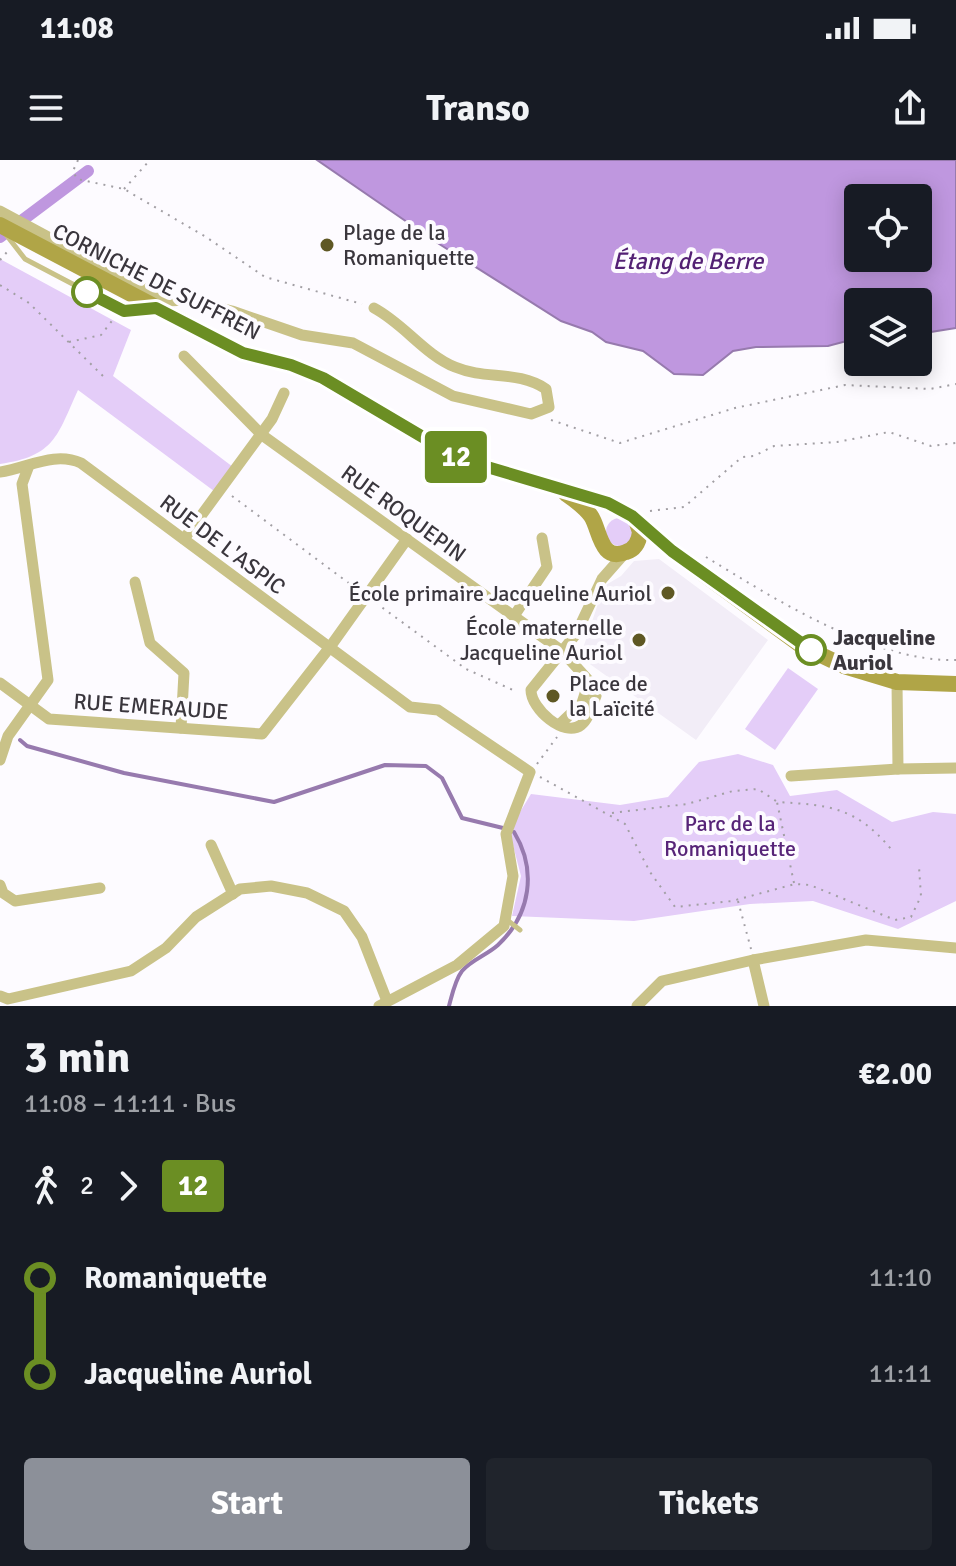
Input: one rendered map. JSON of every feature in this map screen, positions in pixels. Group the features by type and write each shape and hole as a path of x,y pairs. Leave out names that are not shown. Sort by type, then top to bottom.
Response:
{"main road":[{"name":"CORNICHE DE SUFFREN","path":"0,225 162,304 243,353 291,365 323,378 460,459 640,515 672,551 802,646 844,666 897,682 956,684"},
{"name":"CORNICHE DE SUFFREN","path":"557,487 589,513 599,538"},
{"path":"629,550 639,538 640,515 607,515 599,538 611,552 672,551"}],"street":[{"path":"0,211 162,304 188,300 302,335 353,343 433,388 531,414 543,411 550,402 546,389 534,381 458,369 443,361 390,316 374,308"},
{"name":"RUE ROQUEPIN","path":"184,356 262,435 562,651 589,681 588,693 563,725"},
{"path":"184,539 262,435 284,393"},
{"name":"RUE DE L'ASPIC","path":"0,472 28,468 53,457 66,457 81,463 410,707 438,710 530,772"},
{"path":"0,760 8,736 48,680 22,484 28,468"},
{"path":"514,616 547,567 542,538"},
{"path":"599,538 602,579"},
{"path":"330,647 407,539"},
{"path":"563,725 533,707 531,690 576,634 602,579 629,550"},
{"path":"135,582 150,643 184,673 181,728"},
{"name":"RUE EMERAUDE","path":"0,683 49,719 262,734 330,647"},
{"path":"897,682 898,769"},
{"path":"791,776 956,768"},
{"path":"4,1000 131,971 166,948 196,917 233,894 271,886 307,893 344,911 362,937 383,1004 457,965 504,926 513,876 506,834 530,772"},
{"path":"211,845 233,894"},
{"path":"0,885 3,893 15,901 100,888"},
{"path":"637,1006 662,981 753,960 866,940 956,948"},
{"path":"753,960 764,1006"}],"lane":[{"path":"0,225 12,246 25,259 120,309 162,304"},
{"path":"505,919 520,930"}],"path":[{"path":"78,160 73,171 77,179 124,189 206,237 265,277 374,308"},
{"path":"124,189 150,160"},
{"path":"0,260 12,246"},
{"path":"0,285 29,303 105,378"},
{"path":"69,342 101,335 120,309"},
{"path":"531,414 620,443 735,408 845,385 930,389 956,384"},
{"path":"640,515 684,507 742,457 754,456 774,446 837,442 889,432 931,446 956,443"},
{"path":"696,551 791,608 910,658 956,660"},
{"path":"563,725 530,772 611,813 625,824 650,872 675,907 738,900 795,884 810,885 895,920 911,917 916,909 921,896 919,867"},
{"path":"611,813 687,804 733,791 758,789 777,802 817,803 858,818 873,827 891,849"},
{"path":"777,802 795,884"},
{"path":"738,900 753,960"}],"shaded area":[{"path":"659,559 768,640 696,740 580,657 604,586 621,576 634,561"}],"green space":[{"path":"0,259 131,330 113,376 233,467 214,491 78,390 52,441 32,456 0,464"},
{"path":"620,518 630,522 634,532 630,542 620,546 610,542 606,532 610,522"},
{"path":"788,668 818,689 775,750 745,729"},
{"name":"Parc de la Romaniquette","path":"738,754 773,765 790,796 837,790 892,822 933,812 956,814 956,901 898,929 813,901 750,904 634,921 512,916 521,876 509,830 531,794 620,805 668,797 699,762"}],"water":[{"name":"Étang de Berre","path":"317,160 956,160 956,328 932,332 932,288 844,288 844,342 828,346 756,347 733,351 703,375 674,374 643,351 606,342 592,332 561,321 436,242"}],"waterway":[{"path":"0,237 88,171"},
{"path":"20,740 27,746 124,773 274,802 385,765 426,766 442,778 462,818 503,828"},
{"path":"449,1006 462,971 498,945 518,920 524,906 528,876 526,861 514,832"}],"bus line":[{"name":"12","path":"87,292 124,311 156,308 243,353 291,365 323,378 460,459 608,503 632,516 672,551 811,650"}],"place":[{"name":"Plage de la Romaniquette","path":"327,245"},
{"name":"École primaire Jacqueline Auriol","path":"668,593"},
{"name":"École maternelle Jacqueline Auriol","path":"639,640"},
{"name":"Jacqueline Auriol","path":"811,650"},
{"name":"Place de la Laïcité","path":"553,696"}]}
